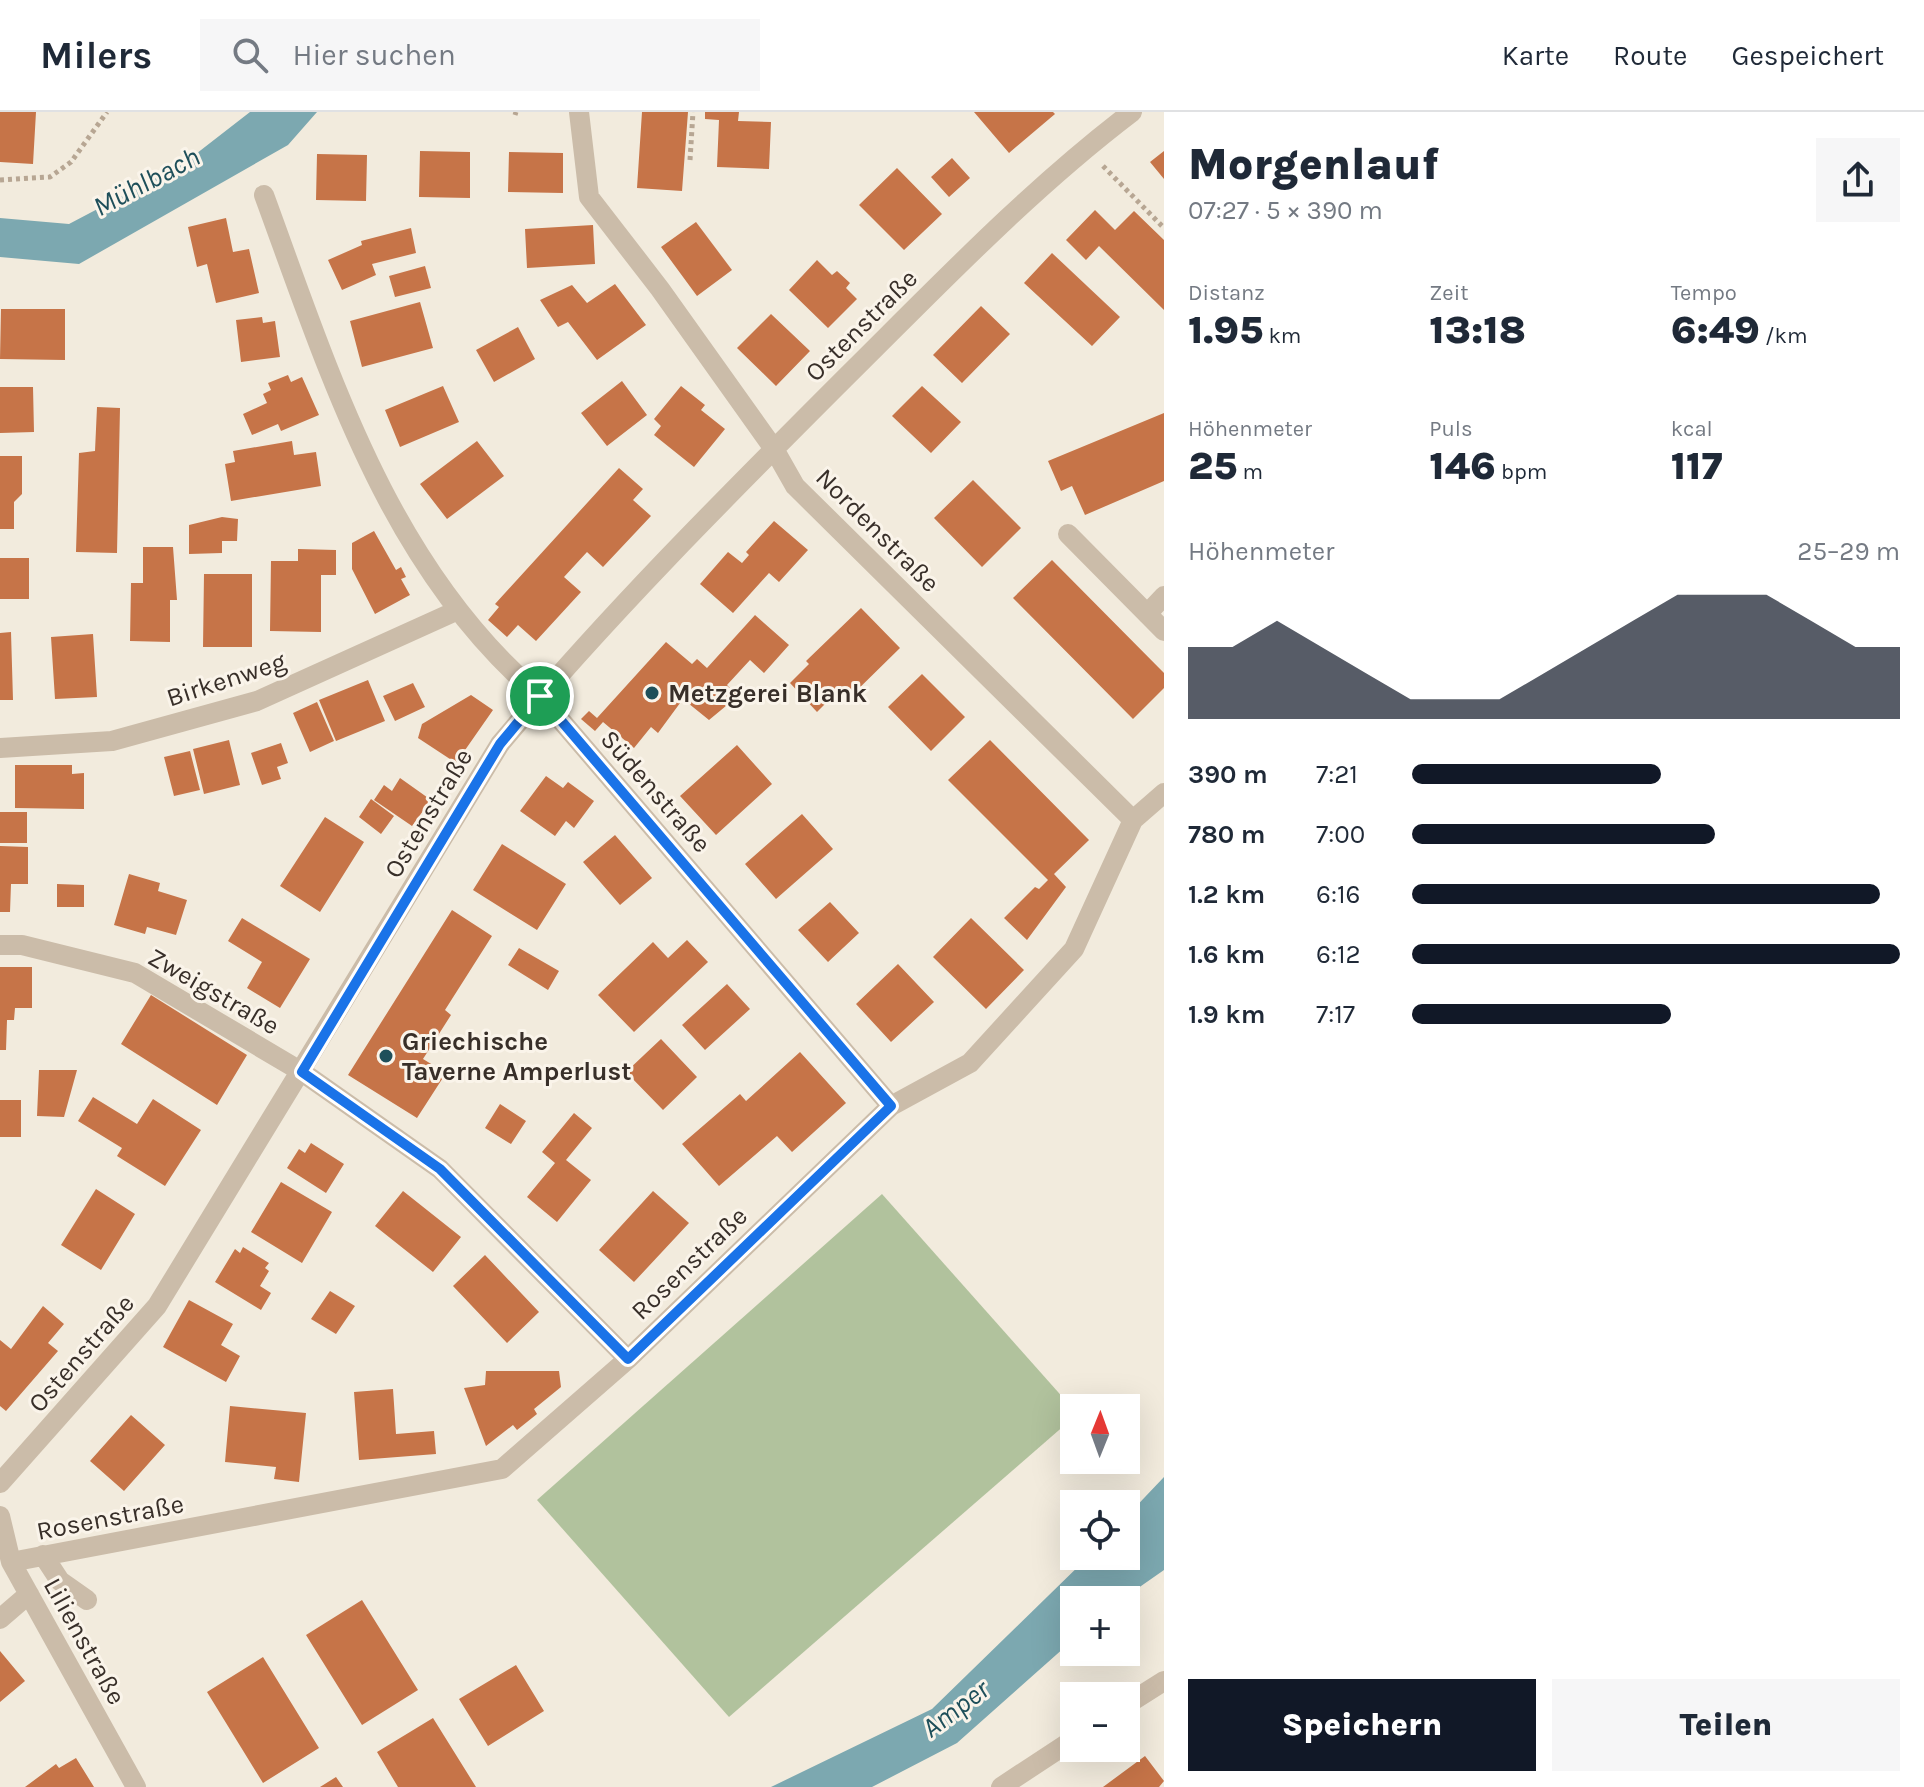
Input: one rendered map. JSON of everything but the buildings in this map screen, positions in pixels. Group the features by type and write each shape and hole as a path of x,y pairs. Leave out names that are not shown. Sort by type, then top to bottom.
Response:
{"street":[{"name":"Nordenstraße","path":"579,112 589,197 660,289 774,449 795,486 1133,820"},
{"name":"Ostenstraße","path":"0,1483 157,1306 500,744 540,696 774,449 986,237 1088,150 1123,114"},
{"name":"Südenstraße","path":"264,195 338,394 400,526 456,611 502,664 540,696 891,1106"},
{"path":"1068,534 1164,631"},
{"path":"1147,614 1164,596"},
{"name":"Birkenweg","path":"0,748 112,741 257,701 456,611"},
{"name":"Rosenstraße","path":"11,1562 502,1469 628,1359 891,1106 970,1063 1074,949 1133,820 1164,793"},
{"name":"Zweigstraße","path":"0,945 22,945 135,973 302,1072 440,1169 628,1359"},
{"name":"Lilienstraße","path":"0,1516 11,1562 136,1787"},
{"path":"43,1555 60,1581 87,1600"},
{"path":"0,1619 29,1594"},
{"path":"1140,1696 1164,1681"},
{"path":"1001,1787 1060,1748"}],"path":[{"path":"0,180 50,177 71,162 107,112"},
{"path":"690,160 693,112"},
{"path":"1088,150 1164,228"}],"green space":[{"path":"882,1194 1060,1394 1060,1429 729,1717 537,1500"}],"water":[{"path":"250,112 317,112 288,145 79,264 0,257 0,218 69,224 183,164"},
{"name":"Amper","path":"1164,1477 1164,1570 1140,1587 1060,1586 1060,1651 957,1743 872,1787 771,1787 932,1709 1075,1570 1140,1570 1140,1502"}],"place":[{"name":"Metzgerei Blank","path":"652,693"},
{"name":"Griechische Taverne Amperlust","path":"386,1056"}],"route":[{"path":"540,696 891,1106 628,1359 440,1169 302,1072 500,744 540,696"}],"water label":[{"name":"Mühlbach","path":"146,181"}]}
